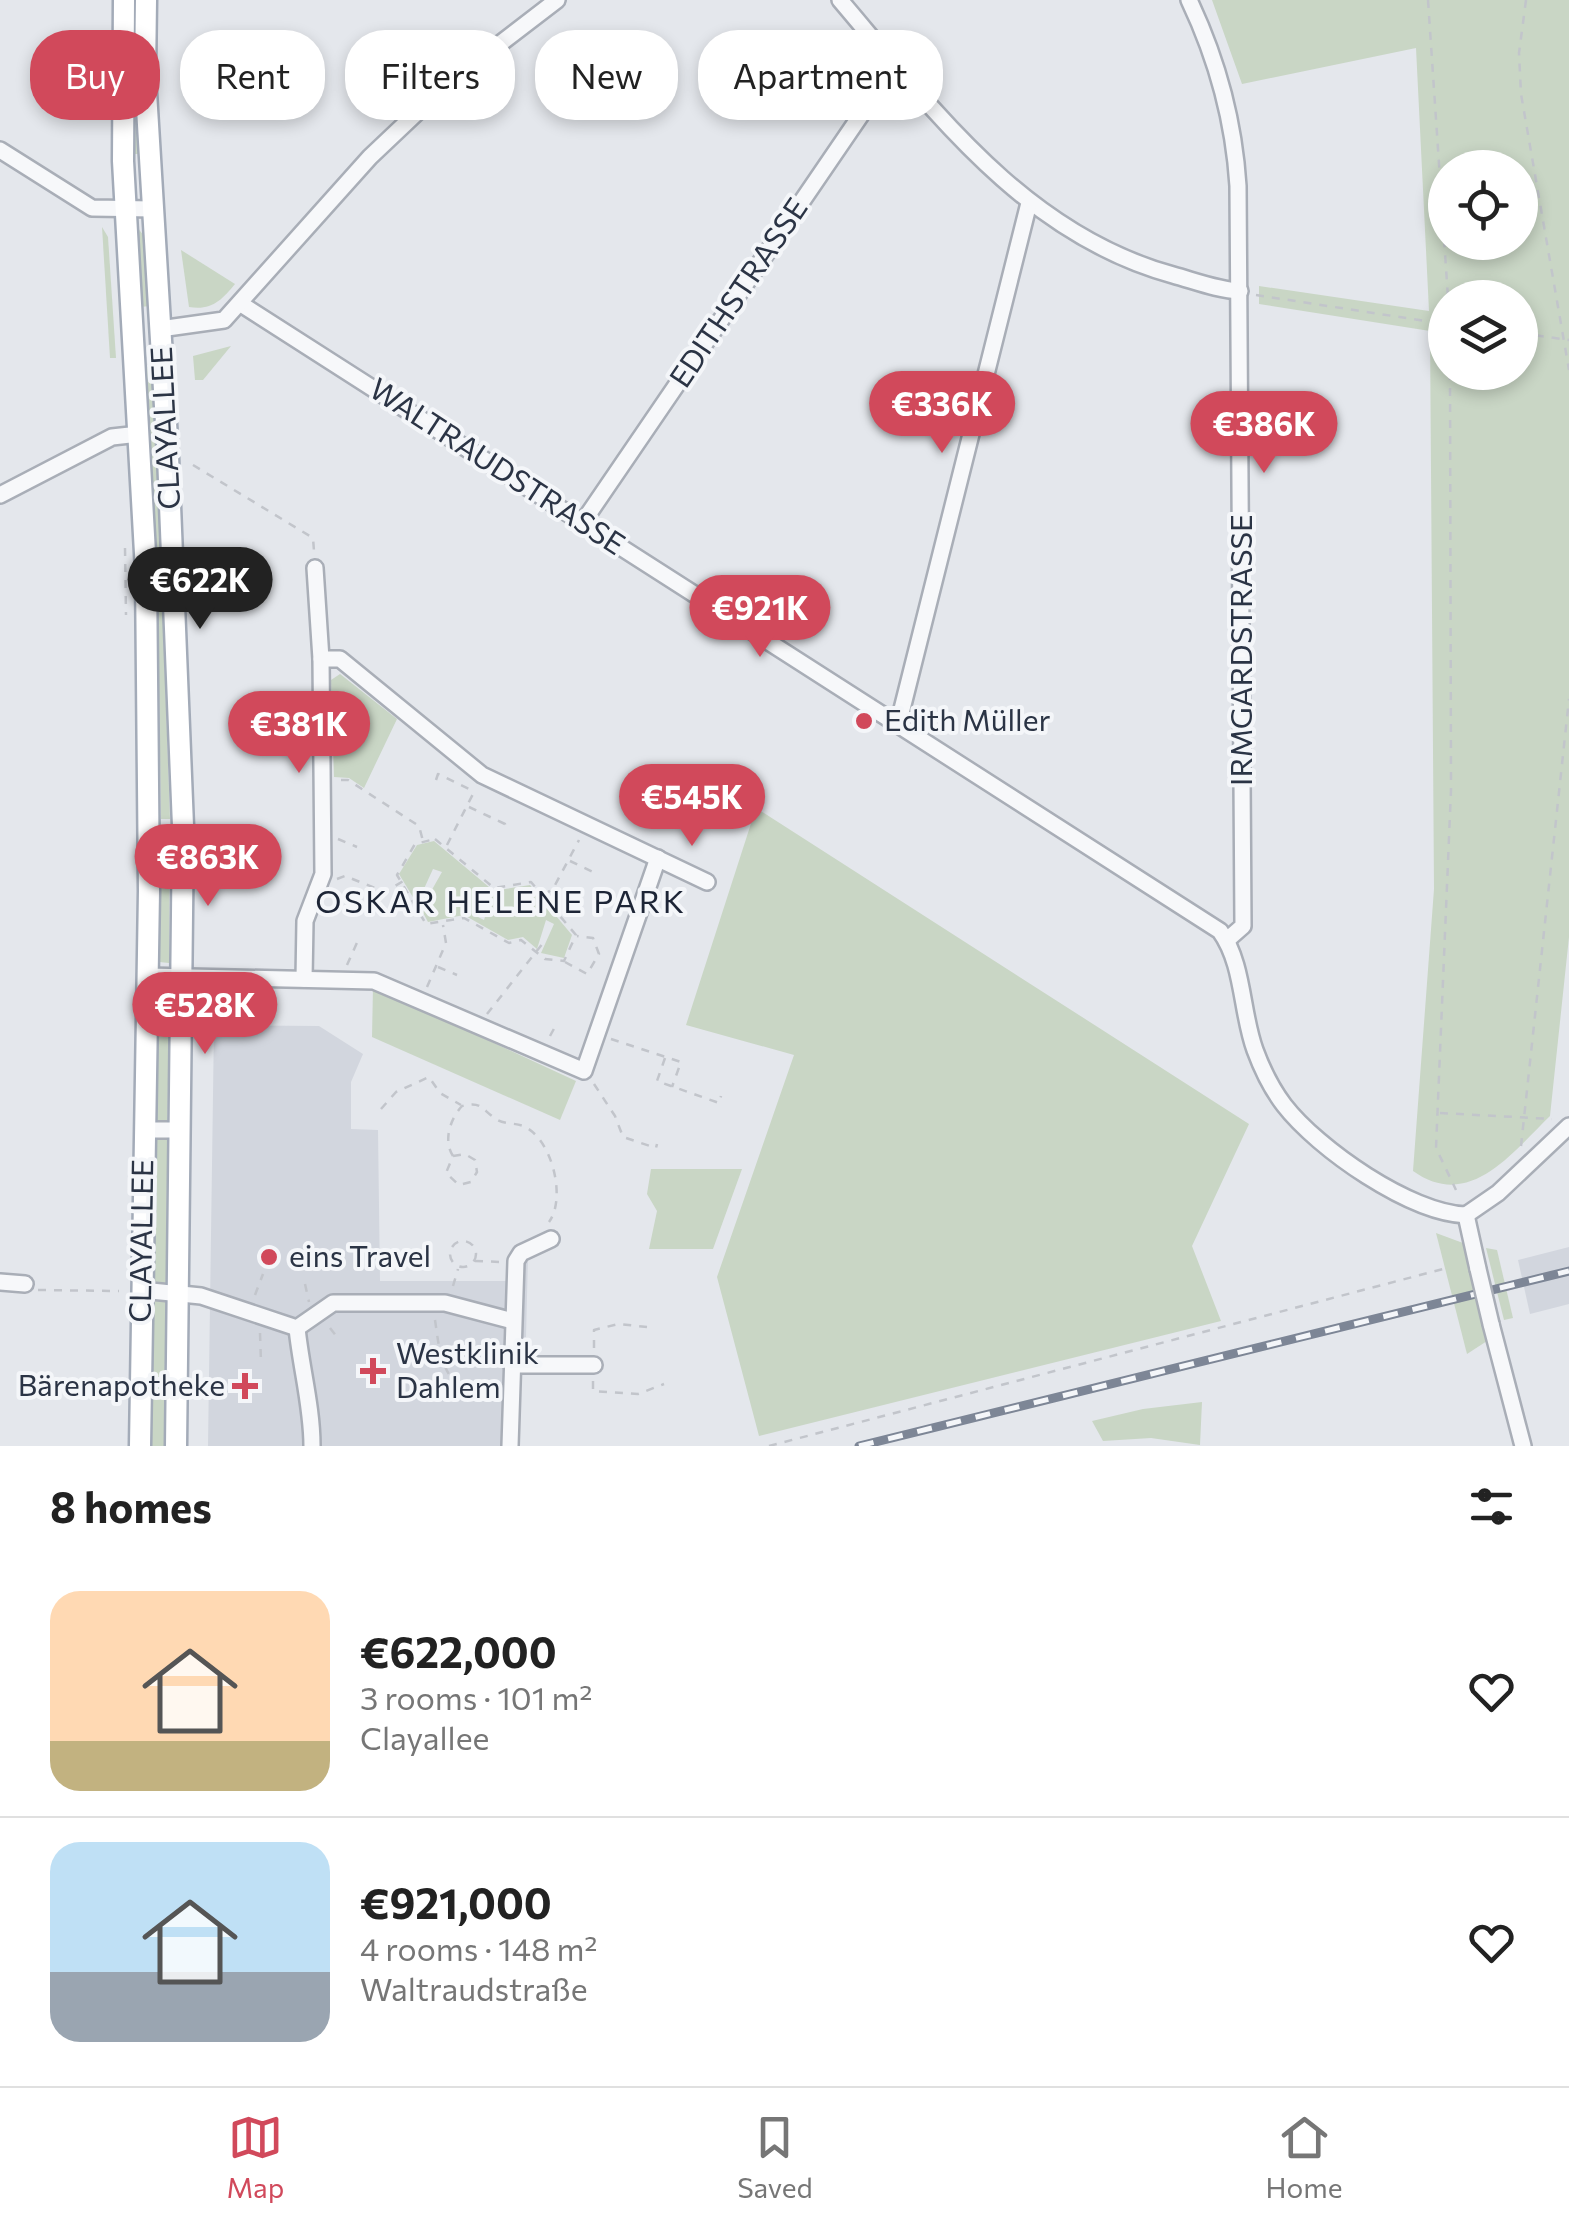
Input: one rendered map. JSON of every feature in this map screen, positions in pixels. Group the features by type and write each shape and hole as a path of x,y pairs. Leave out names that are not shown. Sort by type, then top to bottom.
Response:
{"main road":[{"name":"CLAYALLEE","path":"124,0 126,210 146,571 147,976 140,1446"},
{"name":"CLAYALLEE","path":"146,0 144,76 160,323 183,826 176,1446"}],"street":[{"path":"133,318 160,323 216,323 241,304 370,158 446,86 557,0"},
{"path":"840,0 865,30"},
{"name":"IRMGARDSTRASSE","path":"1189,0 1223,92 1236,141 1248,293 1242,926 1227,940"},
{"name":"EDITHSTRASSE","path":"583,522 857,120"},
{"path":"943,120 974,155 1030,203 1108,252 1152,269 1248,293"},
{"path":"0,150 92,208 153,209"},
{"path":"899,722 1030,203"},
{"name":"WALTRAUDSTRASSE","path":"241,304 899,722 1204,920 1227,940"},
{"path":"0,496 112,437 139,434"},
{"path":"304,978 305,921 322,884 321,659 316,568"},
{"path":"321,659 340,660 482,776 707,882"},
{"path":"147,976 374,981 584,1071 600,1035 658,858"},
{"path":"1227,940 1254,1046 1285,1106 1324,1144 1423,1208 1466,1215 1498,1192 1562,1122"},
{"path":"144,1130 179,1130"},
{"path":"1466,1215 1523,1446"},
{"path":"510,1446 516,1261 520,1253 543,1242"},
{"path":"0,1282 25,1284"},
{"path":"140,1290 178,1290 297,1328"},
{"path":"297,1328 333,1303 445,1304 513,1321"},
{"path":"297,1328 302,1384 312,1416 312,1446"},
{"path":"512,1365 594,1365"}],"path":[{"path":"1428,0 1447,280"},
{"path":"1526,0 1519,54 1520,94 1567,339 1569,370"},
{"path":"1248,293 1428,321"},
{"path":"1538,335 1567,339"},
{"path":"1450,390 1451,790 1436,1148 1456,1190"},
{"path":"193,465 312,538 316,568"},
{"path":"124,546 126,622"},
{"path":"1521,1147 1569,699"},
{"path":"436,780 438,774 475,791"},
{"path":"445,848 482,776"},
{"path":"321,780 348,780 419,826 423,842"},
{"path":"468,806 505,824 503,829"},
{"path":"543,896 554,887 586,825"},
{"path":"487,897 494,888 531,882 576,936 593,938 599,954 587,974 564,961 545,959 521,940 509,943 464,918 426,924 396,875 415,844 436,839 494,888"},
{"path":"568,860 593,872"},
{"path":"322,884 345,876 384,892 403,881"},
{"path":"418,910 426,890"},
{"path":"420,1002 446,943 443,922"},
{"path":"340,980 360,936"},
{"path":"564,961 576,936"},
{"path":"480,1028 492,1005 543,943"},
{"path":"437,966 457,975"},
{"path":"600,1035 681,1062 672,1087"},
{"path":"665,1057 656,1081 719,1103 721,1096"},
{"path":"584,1071 615,1116 623,1138 656,1148 658,1144"},
{"path":"381,1109 396,1092 429,1077 440,1093 460,1101 462,1106"},
{"path":"453,1156 448,1141 450,1127 462,1106"},
{"path":"462,1106 484,1106 497,1120 528,1128 543,1145 558,1204 535,1239 543,1242"},
{"path":"1439,1113 1562,1122"},
{"path":"464,1154 475,1160 477,1172 471,1182 459,1185 449,1178 446,1166 453,1156 464,1154"},
{"path":"459,1266 450,1253 461,1241 475,1249 474,1260"},
{"path":"449,1296 459,1266 474,1260 516,1261"},
{"path":"769,1446 1444,1269"},
{"path":"261,1362 254,1292 263,1274"},
{"path":"25,1284 30,1290 119,1291"},
{"path":"304,1284 314,1308"},
{"path":"439,1314 435,1320 441,1359 452,1381 463,1390"},
{"path":"322,1318 337,1337"},
{"path":"648,1327 618,1324 594,1330 593,1391 638,1394 664,1384"}],"shaded area":[{"path":"214,1025 319,1026 363,1054 351,1082 351,1129 378,1130 380,1281 508,1281 509,1266 528,1257 526,1337 519,1338 519,1446 208,1446"},
{"path":"1569,1247 1569,1304 1530,1314 1518,1260"}],"green space":[{"path":"1212,0 1569,0 1569,937 1550,1116 1488,1173 1453,1185 1433,1182 1413,1171 1434,889 1430,390 1538,390 1538,280 1428,280 1428,291 1416,48 1242,84"},
{"path":"133,120 138,120 140,154 133,154"},
{"path":"102,227 108,237 116,358 110,358"},
{"path":"137,227 144,236 150,306 140,307"},
{"path":"181,250 235,284 215,303 189,307"},
{"path":"1259,286 1428,311 1428,331 1259,304"},
{"path":"231,346 203,380 195,380 193,356"},
{"path":"154,366 170,819 161,819 158,623 144,367"},
{"path":"340,674 397,719 364,788 349,778 334,777 331,680"},
{"path":"756,808 1249,1124 1192,1246 1221,1321 759,1436 717,1277 794,1055 686,1025"},
{"path":"161,832 170,832 169,963 159,962"},
{"path":"434,841 489,887 476,916 484,920 493,891 530,885 572,935 564,958 541,953 554,924 546,920 537,949 523,937 508,940 464,915 428,922 421,909 442,872 433,869 417,904 399,874 417,845"},
{"path":"373,987 576,1081 560,1120 372,1037"},
{"path":"159,992 169,992 164,1446 150,1446"},
{"path":"651,1169 742,1169 713,1249 649,1249 657,1211 647,1194"},
{"path":"1436,1233 1463,1243 1487,1341 1467,1354"},
{"path":"1486,1248 1497,1250 1513,1318 1504,1320"},
{"path":"1202,1402 1200,1445 1151,1438 1103,1441 1092,1421 1143,1409"}],"railway":[{"path":"859,1446 1569,1271"}],"place":[{"name":"Edith Müller","path":"864,721"},
{"name":"eins Travel","path":"269,1257"},
{"name":"Westklinik Dahlem","path":"373,1371"},
{"name":"Bärenapotheke","path":"245,1386"}],"district":[{"name":"OSKAR HELENE PARK","path":"501,902"}]}
